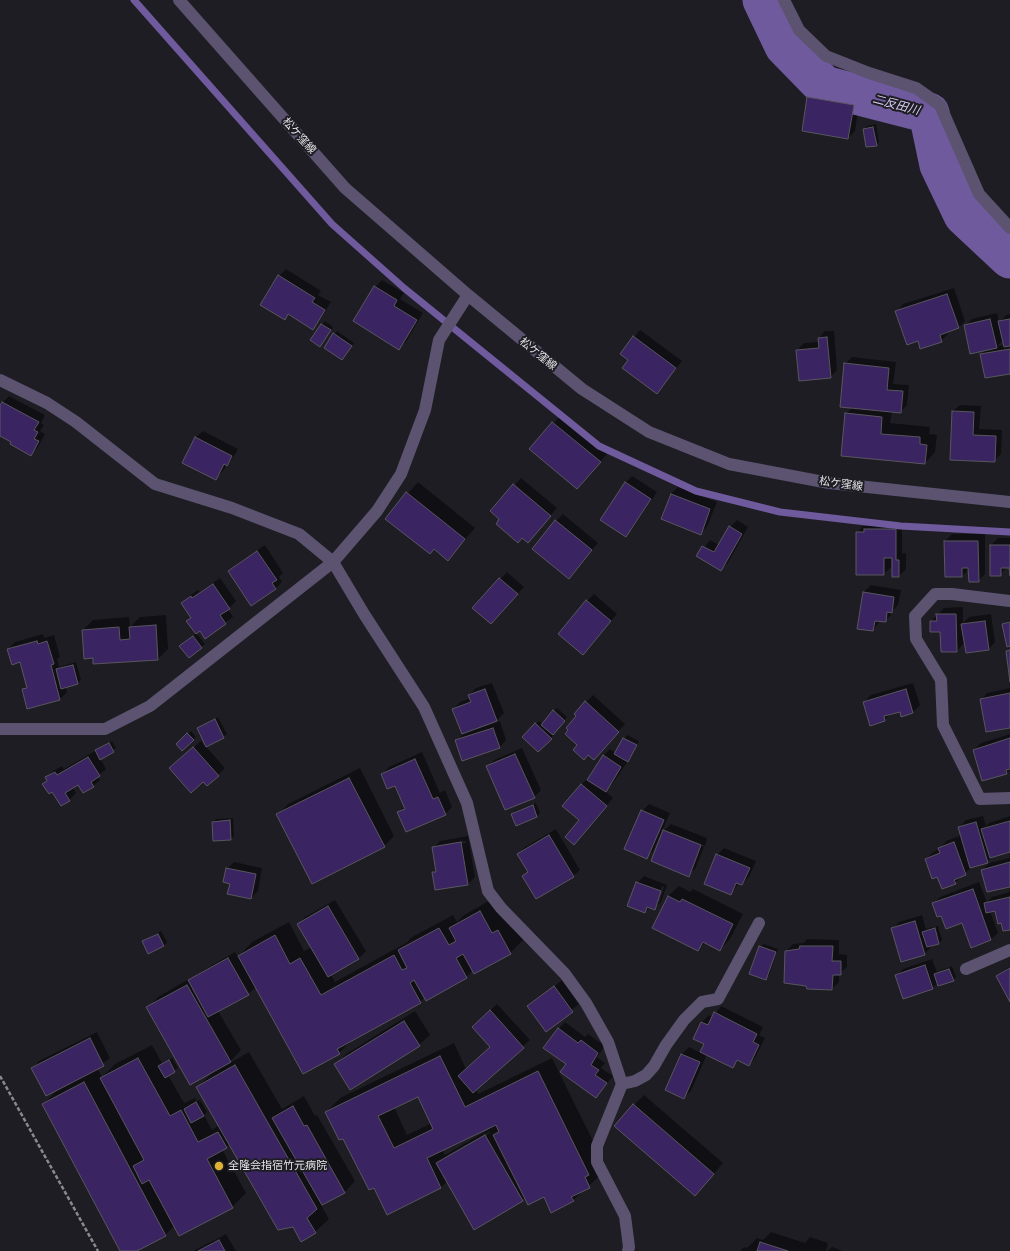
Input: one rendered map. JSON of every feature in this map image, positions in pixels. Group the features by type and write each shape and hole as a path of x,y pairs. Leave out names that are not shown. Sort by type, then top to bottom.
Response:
{"street":[{"name":"松ケ窪線","path":"179,0 345,188 468,295 582,390 649,432 729,464 829,483 1010,502"},
{"path":"784,0 799,30 826,56 869,73 916,88 940,105 979,194 1010,228"},
{"path":"0,729 105,729 150,706 333,562 377,511 402,474 425,410 441,338 468,295"},
{"path":"0,380 47,403 76,422 155,484 232,508 299,534 333,562 364,614 424,707 467,803 488,891 501,908 566,974 586,1003 608,1042 622,1084 597,1146 597,1162 625,1216 629,1247 628,1251"},
{"path":"1010,601 952,594 935,594 915,616 916,639 941,680 943,725 980,799 1010,798"},
{"path":"622,1084 635,1081 646,1075 654,1066 666,1045 684,1020 702,1002 718,999 759,923"},
{"path":"966,969 1010,950"}],"path":[{"path":"0,1076 98,1251"}],"building":[{"path":"807,97 854,105 848,139 802,131"},
{"path":"873,127 877,146 866,147 863,129"},
{"path":"278,275 315,298 312,302 325,310 313,330 288,314 285,320 260,305"},
{"path":"374,286 397,300 394,306 417,320 399,350 353,321"},
{"path":"947,294 959,328 940,335 942,342 920,349 918,341 907,345 895,311"},
{"path":"990,319 997,348 970,354 964,325"},
{"path":"1010,319 1010,346 1004,347 998,321"},
{"path":"321,324 331,330 320,347 310,340"},
{"path":"333,333 352,346 342,360 324,348"},
{"path":"633,336 676,368 657,394 622,368 628,360 620,354"},
{"path":"827,337 831,378 799,381 796,350 819,348 818,338"},
{"path":"1010,349 1010,374 985,378 980,354"},
{"path":"844,363 889,368 887,390 903,391 901,413 840,407"},
{"path":"2,402 39,422 34,430 38,432 34,439 39,441 31,456 10,444 11,442 0,436 0,405"},
{"path":"952,411 974,412 973,435 996,436 995,462 950,460"},
{"path":"845,413 882,417 881,434 920,437 920,444 927,445 925,464 841,456"},
{"path":"552,422 601,462 577,489 529,449"},
{"path":"195,437 232,456 227,466 224,464 216,480 182,463"},
{"path":"625,482 651,499 626,537 600,520"},
{"path":"513,484 551,516 528,543 522,538 518,543 496,524 499,519 490,511"},
{"path":"406,492 465,539 448,561 434,549 430,554 385,519"},
{"path":"671,494 710,509 701,535 661,519"},
{"path":"555,520 592,550 569,579 532,549"},
{"path":"729,526 742,534 721,571 696,556 702,546 714,552"},
{"path":"864,529 896,529 896,560 899,560 899,577 892,577 892,558 884,558 884,575 856,575 856,532 864,532"},
{"path":"944,541 978,541 979,582 969,582 968,568 962,568 962,577 945,577"},
{"path":"990,545 1010,545 1010,576 1009,568 1001,568 1001,576 990,576"},
{"path":"257,551 277,580 272,583 276,589 251,606 228,571"},
{"path":"499,578 518,594 491,624 472,608"},
{"path":"213,584 230,609 220,615 226,624 205,639 200,631 196,634 186,621 191,618 181,603 191,596 192,598"},
{"path":"863,592 894,597 892,613 887,612 886,622 875,621 873,631 857,629"},
{"path":"586,600 611,621 583,655 558,634"},
{"path":"936,614 956,614 957,652 941,652 940,632 930,632 930,621 937,621"},
{"path":"985,621 989,650 966,653 961,624"},
{"path":"1010,622 1010,646 1007,647 1002,624"},
{"path":"156,625 158,660 93,664 93,658 84,659 82,630 119,627 120,640 130,639 129,627"},
{"path":"193,636 202,648 189,658 179,646"},
{"path":"37,641 38,644 47,641 54,664 51,665 60,700 27,709 22,689 27,688 20,662 12,665 7,649"},
{"path":"1010,650 1010,682 1006,651"},
{"path":"73,665 78,684 61,689 56,669"},
{"path":"485,689 497,721 462,734 452,709 471,702 468,695"},
{"path":"906,689 913,713 901,717 900,712 884,716 885,721 870,726 863,702"},
{"path":"1010,693 1010,728 986,732 980,699"},
{"path":"585,701 619,732 594,760 588,755 584,760 573,750 577,745 565,734 568,730 566,728 576,716 574,714"},
{"path":"553,710 565,721 553,735 541,725"},
{"path":"215,719 224,738 206,747 197,728"},
{"path":"535,723 552,739 538,752 522,737"},
{"path":"493,728 500,748 462,761 455,740"},
{"path":"187,733 194,740 182,751 176,744"},
{"path":"623,738 637,745 628,762 614,754"},
{"path":"1010,738 1010,769 1006,770 1007,774 982,781 973,750"},
{"path":"109,743 114,752 100,760 95,750"},
{"path":"193,747 219,776 207,786 203,782 191,793 169,768"},
{"path":"515,754 535,798 505,810 486,766"},
{"path":"603,755 621,767 606,792 587,780"},
{"path":"88,757 100,776 91,782 94,787 83,793 78,785 65,793 70,801 61,806 52,792 49,794 42,784 47,781 45,777 55,772 57,775"},
{"path":"415,759 433,799 438,797 446,815 406,832 397,812 405,809 395,786 387,789 381,774"},
{"path":"349,778 385,847 312,884 276,814"},
{"path":"581,784 607,806 574,845 565,837 579,820 562,806"},
{"path":"533,805 537,817 516,826 511,814"},
{"path":"641,810 664,820 647,859 624,849"},
{"path":"230,820 231,840 213,841 212,822"},
{"path":"1010,821 1010,852 990,858 981,829"},
{"path":"976,822 988,863 970,868 958,827"},
{"path":"663,830 701,845 689,877 651,861"},
{"path":"549,835 574,877 536,899 522,876 528,872 517,854"},
{"path":"461,842 468,885 435,890 432,872 436,872 432,847"},
{"path":"954,842 966,875 954,880 956,884 942,889 937,877 932,879 925,859 940,853 938,848"},
{"path":"716,854 750,868 742,885 736,883 731,895 704,884"},
{"path":"1010,862 1010,887 987,892 981,870"},
{"path":"226,868 256,874 251,899 227,894 230,884 223,882"},
{"path":"636,882 661,891 655,910 647,907 645,913 627,906"},
{"path":"973,889 991,940 971,948 962,923 946,929 941,916 937,917 932,903"},
{"path":"668,896 680,902 682,899 733,924 720,951 703,942 698,951 652,928"},
{"path":"1010,897 1010,930 1003,931 1001,923 998,924 995,911 986,913 984,903"},
{"path":"328,906 359,959 328,977 297,924"},
{"path":"480,911 492,933 498,930 511,954 474,974 463,954 456,958 467,978 426,1001 414,980 410,983 421,1003 337,1049 340,1054 303,1074 238,956 275,935 290,964 300,958 321,995 394,955 402,970 407,968 398,950 439,928 449,945 456,941 449,928"},
{"path":"915,921 925,955 901,962 891,928"},
{"path":"935,928 939,944 927,947 922,932"},
{"path":"158,934 164,946 148,954 142,941"},
{"path":"759,946 776,952 766,980 749,974"},
{"path":"800,946 833,946 832,961 841,961 841,975 833,975 832,990 807,989 806,986 784,983 785,951 799,949"},
{"path":"228,958 249,995 208,1017 188,980"},
{"path":"925,965 933,989 903,999 895,975"},
{"path":"1010,968 1010,1002 996,976"},
{"path":"949,969 954,981 938,986 934,974"},
{"path":"187,985 231,1062 190,1085 146,1007"},
{"path":"554,986 573,1012 546,1032 527,1006"},
{"path":"490,1010 524,1048 473,1093 458,1076 490,1047 472,1027"},
{"path":"714,1012 757,1034 753,1042 759,1045 749,1066 737,1060 733,1068 700,1052 704,1044 693,1039 701,1022 708,1025"},
{"path":"404,1021 420,1046 350,1090 334,1064"},
{"path":"558,1028 578,1043 581,1040 598,1053 591,1065 599,1070 595,1075 607,1083 596,1098 560,1072 566,1064 543,1048"},
{"path":"90,1038 104,1066 46,1096 31,1068"},
{"path":"681,1054 700,1062 684,1099 665,1090"},
{"path":"440,1056 465,1107 538,1071 589,1175 585,1177 590,1188 571,1197 574,1201 551,1213 544,1197 528,1205 493,1135 499,1132 496,1125 427,1158 441,1188 387,1215 374,1188 369,1190 343,1139 339,1140 325,1112","holes":["418,1097 433,1129 394,1148 378,1116"]},
{"path":"138,1058 170,1116 181,1110 198,1142 218,1132 227,1148 207,1159 233,1208 179,1236 149,1180 142,1184 133,1166 144,1160 100,1078"},
{"path":"169,1060 175,1072 165,1078 158,1066"},
{"path":"235,1065 317,1209 307,1218 316,1233 301,1242 293,1227 278,1230 196,1087"},
{"path":"84,1082 166,1236 137,1251 120,1251 42,1104"},
{"path":"196,1102 204,1116 191,1123 184,1109"},
{"path":"633,1104 714,1174 695,1196 614,1126"},
{"path":"293,1106 304,1126 307,1125 345,1193 322,1205 272,1118"},
{"path":"485,1135 523,1201 474,1230 436,1163"},
{"path":"219,1240 225,1251 198,1251"},
{"path":"760,1242 788,1251 757,1251"}],"waterway":[{"path":"134,0 332,224 404,288 599,446 696,491 780,512 901,526 1010,532"},
{"name":"二反田川","path":"763,0 785,46 824,86 929,113 940,165 964,215 1010,258"}],"place":[{"name":"全隆会指宿竹元病院","path":"219,1166"}]}
